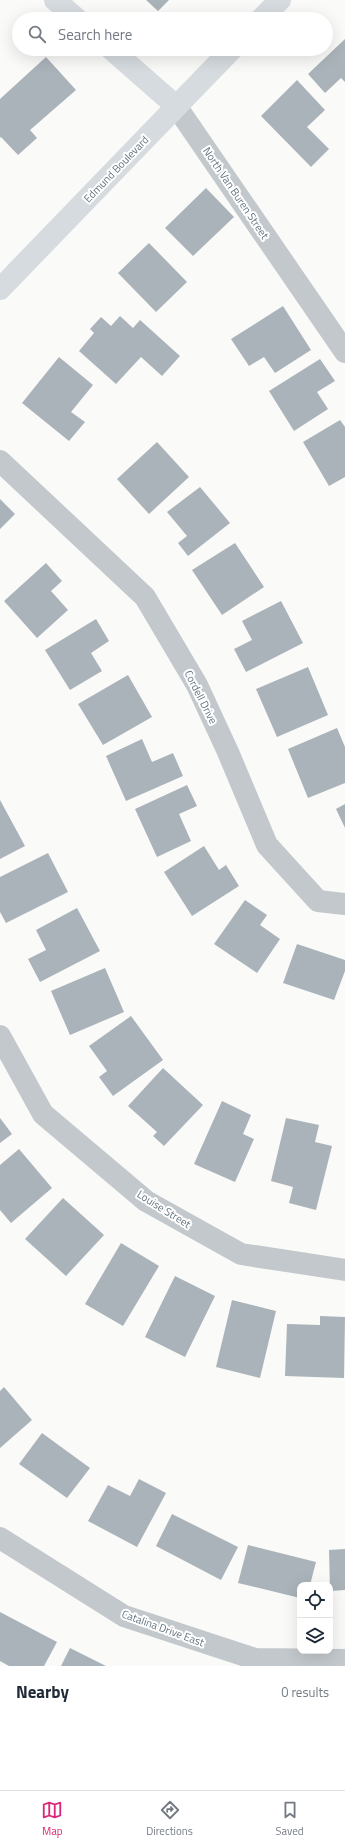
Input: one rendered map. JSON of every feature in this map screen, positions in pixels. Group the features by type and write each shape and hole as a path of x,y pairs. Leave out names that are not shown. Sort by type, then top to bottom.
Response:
{"main road":[{"path":"55,0 69,12"},
{"path":"268,12 280,0"},
{"name":"North Van Buren Street","path":"119,56 176,106"},
{"name":"Edmund Boulevard","path":"0,289 225,56"}],"street":[{"name":"North Van Buren Street","path":"176,106 345,352"},
{"name":"Cordell Drive","path":"0,461 145,597 197,685 228,752 267,845 318,901 345,904"},
{"name":"Louise Street","path":"0,1036 43,1114 146,1201 241,1254 345,1270"},
{"name":"Catalina Drive East","path":"0,1538 124,1616 255,1659 345,1660"}],"building":[{"path":"146,0 169,0 158,11"},
{"path":"345,39 345,82 341,78 325,93 308,74 327,56 333,56 333,50"},
{"path":"46,57 76,90 30,130 37,138 18,155 1,137 0,138 0,99"},
{"path":"297,80 325,110 307,127 329,149 311,167 261,116"},
{"path":"206,188 234,217 193,256 165,228"},
{"path":"149,243 187,282 156,312 118,273"},
{"path":"283,306 311,350 275,373 264,357 249,366 231,339"},
{"path":"120,316 133,328 140,320 180,356 162,376 141,357 116,384 79,351 94,333 90,329 101,317 111,326"},
{"path":"59,357 93,385 71,412 85,422 69,441 22,403"},
{"path":"320,359 335,381 317,392 328,409 294,431 269,391"},
{"path":"340,420 345,427 345,477 329,486 303,442"},
{"path":"157,442 189,477 149,514 117,479"},
{"path":"200,487 230,523 188,556 178,543 187,536 167,512"},
{"path":"0,499 15,514 0,529"},
{"path":"235,543 264,587 222,615 192,570"},
{"path":"46,563 62,581 51,591 68,610 37,638 4,601"},
{"path":"281,601 303,643 246,672 234,649 252,640 242,621"},
{"path":"96,619 109,641 91,653 102,671 70,690 45,650"},
{"path":"308,667 328,715 277,737 256,689"},
{"path":"128,675 152,717 103,745 78,704"},
{"path":"337,728 345,747 345,783 308,798 288,749"},
{"path":"142,739 152,762 173,753 183,776 126,801 106,756"},
{"path":"187,785 197,806 179,814 191,841 157,857 135,809"},
{"path":"0,800 25,846 0,859"},
{"path":"345,804 345,828 336,809"},
{"path":"204,846 219,870 226,865 239,886 192,916 164,872"},
{"path":"48,853 68,892 6,923 0,912 0,877"},
{"path":"245,900 267,915 260,925 280,939 257,973 214,944"},
{"path":"77,908 100,951 40,982 28,959 46,950 36,930"},
{"path":"297,944 345,960 345,971 334,1000 283,983"},
{"path":"105,968 124,1012 70,1035 51,991"},
{"path":"131,1016 163,1060 113,1096 99,1077 107,1071 89,1046"},
{"path":"163,1068 203,1105 164,1146 153,1136 157,1132 128,1106"},
{"path":"222,1101 251,1115 243,1134 254,1139 235,1182 194,1164"},
{"path":"0,1118 12,1134 0,1143"},
{"path":"286,1118 319,1125 315,1142 332,1146 316,1210 289,1203 293,1187 271,1181"},
{"path":"19,1149 52,1188 11,1223 0,1210 0,1165"},
{"path":"63,1198 104,1235 66,1276 25,1239"},
{"path":"121,1243 159,1266 123,1326 85,1304"},
{"path":"175,1276 215,1296 185,1357 145,1337"},
{"path":"232,1300 276,1311 260,1378 216,1367"},
{"path":"320,1316 345,1317 344,1378 285,1376 287,1324 320,1325"},
{"path":"4,1387 32,1420 0,1448 0,1391"},
{"path":"42,1433 90,1468 67,1498 19,1464"},
{"path":"139,1479 166,1493 137,1547 88,1521 108,1485 130,1496"},
{"path":"172,1514 238,1547 221,1580 156,1546"},
{"path":"248,1545 316,1562 311,1582 297,1582 297,1597 238,1583"},
{"path":"345,1549 345,1590 333,1591 333,1582 330,1582 329,1550"},
{"path":"0,1612 57,1642 44,1666 9,1666 0,1661"},
{"path":"70,1648 106,1666 61,1666"}]}
